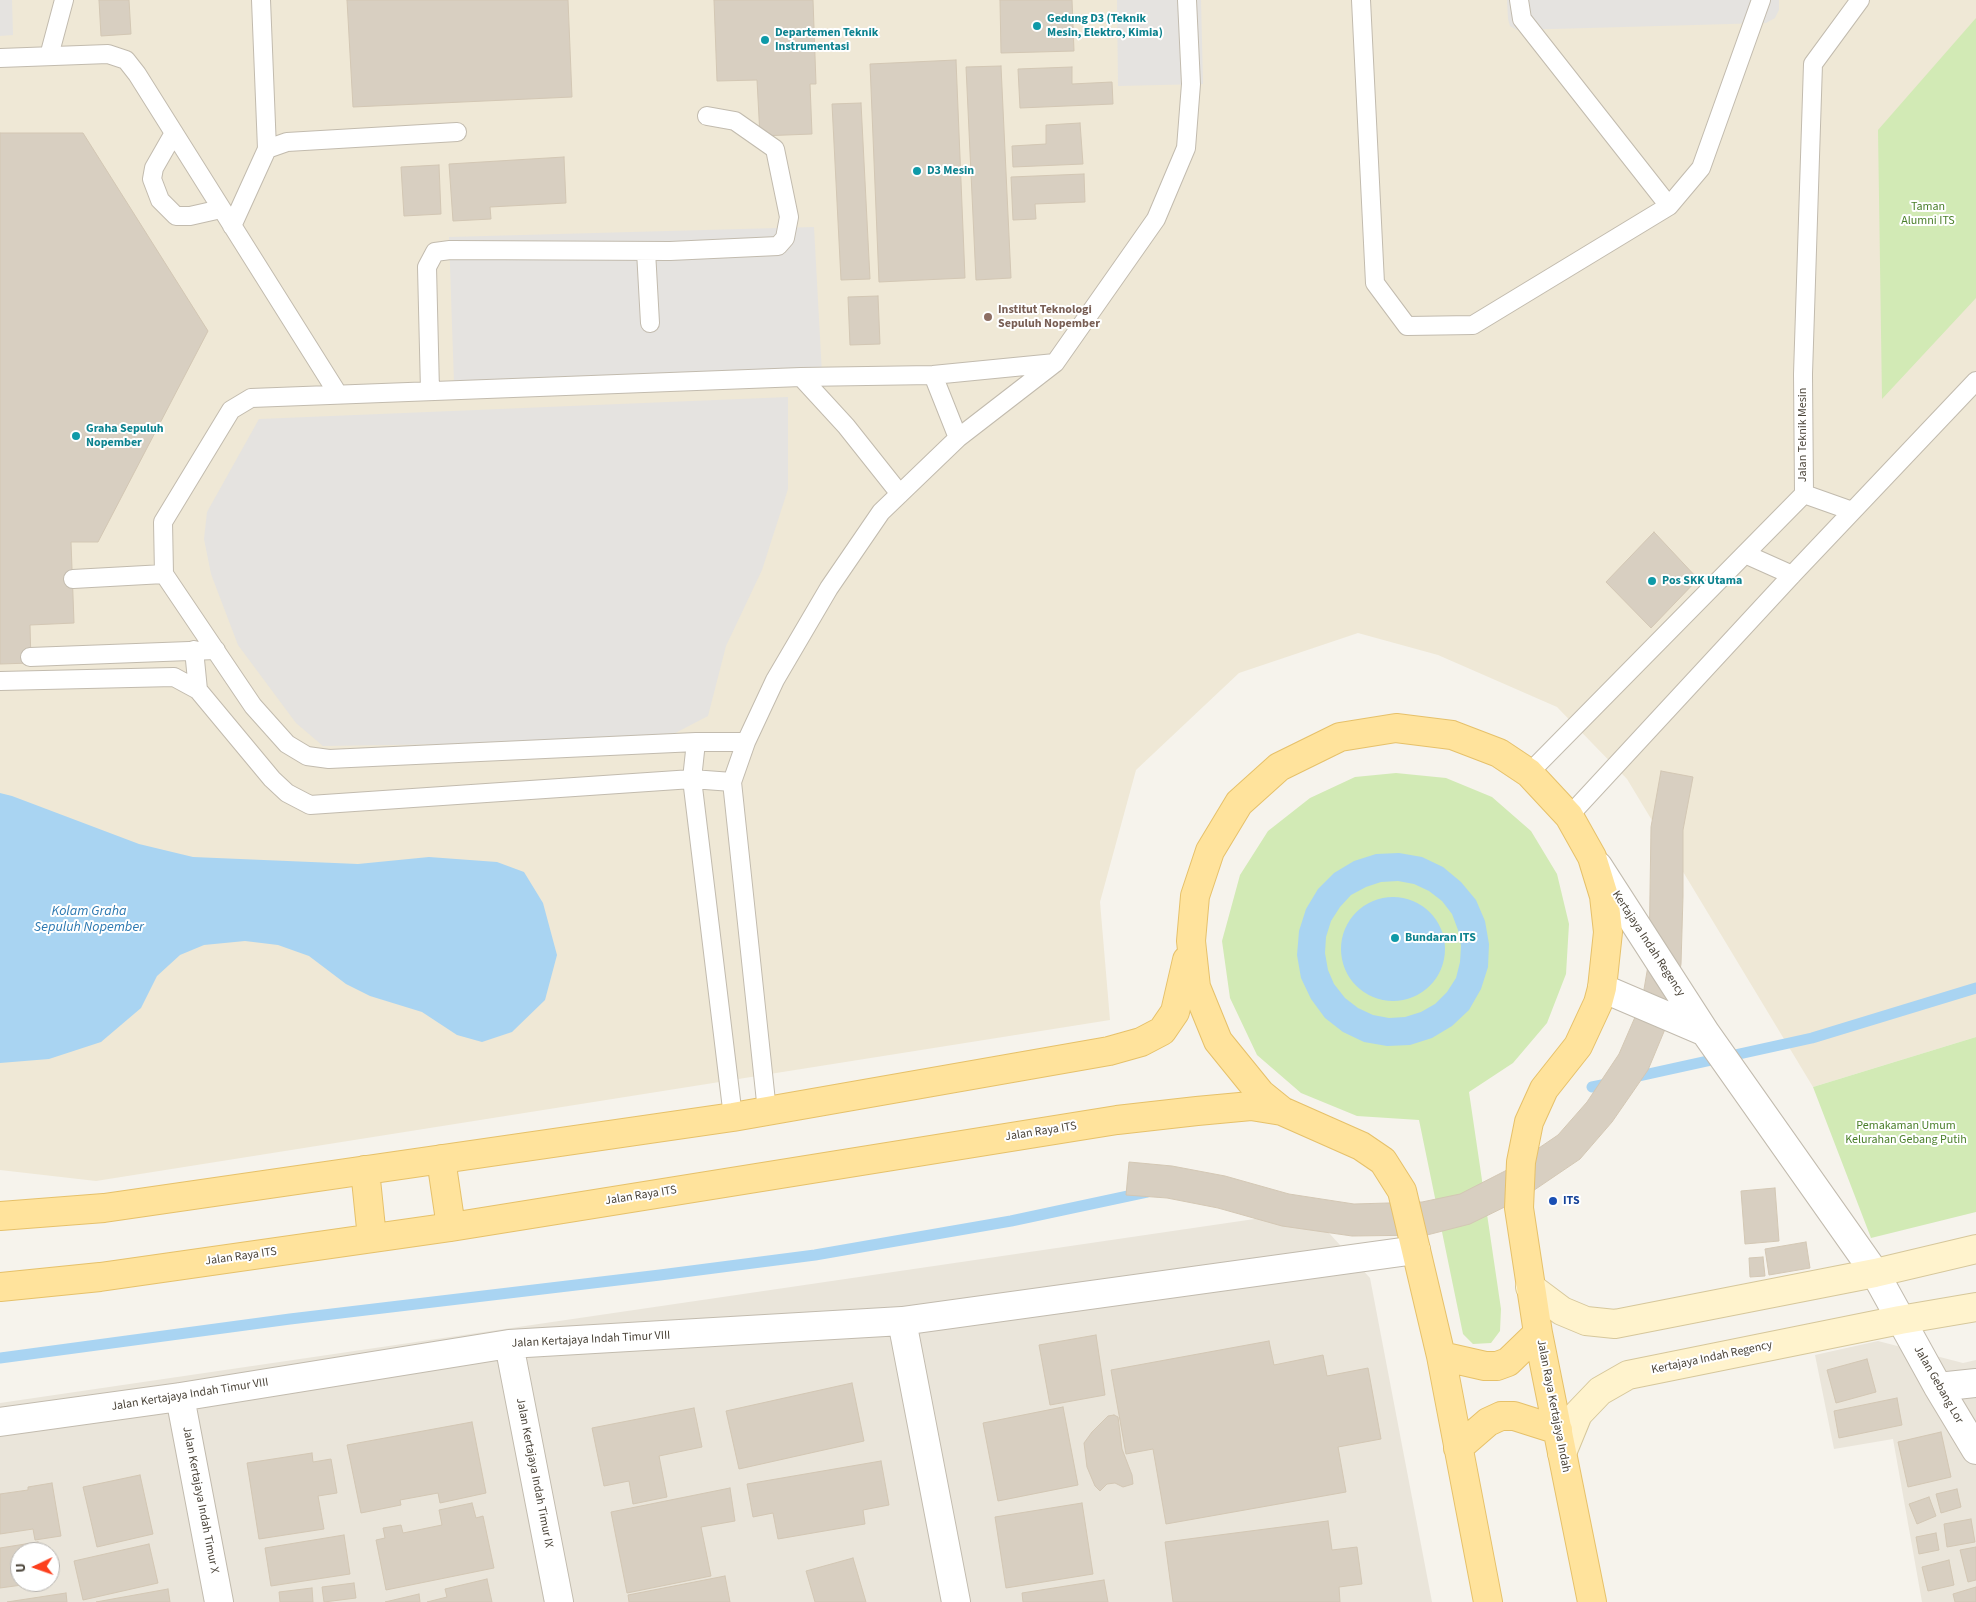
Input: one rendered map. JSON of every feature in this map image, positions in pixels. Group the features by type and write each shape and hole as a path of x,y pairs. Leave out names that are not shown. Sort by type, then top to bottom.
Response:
{"main road":[{"path":"0,1216 104,1208 733,1117 1109,1051 1141,1042 1162,1030 1175,1012 1191,941 1195,896 1210,850 1239,803 1279,767 1340,737 1396,728 1452,735 1500,754 1529,774 1569,816 1592,857 1604,896 1608,932 1602,988"},
{"path":"1191,941 1196,988 1218,1041 1261,1094 1282,1112 1362,1146 1383,1160 1402,1191 1441,1356 1488,1602"},
{"name":"Jalan Raya Kertajaya Indah","path":"1592,1602 1538,1333 1519,1208 1522,1162 1529,1122 1544,1089 1578,1046 1598,1004 1602,988"},
{"name":"Jalan Raya ITS","path":"0,1287 100,1277 451,1227 1117,1120 1197,1110 1251,1106 1282,1112"},
{"path":"441,1159 451,1227"},
{"path":"365,1170 372,1238"},
{"path":"1441,1356 1485,1366 1497,1366 1508,1362 1538,1333"},
{"path":"1458,1448 1488,1422 1501,1416 1514,1416 1560,1442"}],"street":[{"name":"Kertajaya Indah Regency","path":"1592,857 1708,1036 1875,1273 1900,1320"},
{"name":"Kertajaya Indah Regency","path":"1602,988 1708,1036"},
{"path":"1530,1287 1562,1311 1578,1318 1586,1321 1615,1324 1875,1273 1976,1249"},
{"name":"Jalan Kertajaya Indah Timur VIII","path":"0,1422 180,1398 509,1344 902,1321 1416,1250"},
{"name":"Kertajaya Indah Regency","path":"1560,1442 1578,1414 1600,1390 1628,1375 1900,1320 1976,1307"},
{"name":"Jalan Gebang Lor","path":"1900,1320 1976,1450"},
{"path":"902,1321 956,1602"},
{"name":"Jalan Kertajaya Indah Timur IX","path":"509,1344 559,1602"},
{"path":"1938,1387 1976,1383"},
{"name":"Jalan Kertajaya Indah Timur X","path":"180,1398 219,1602"}],"lane":[{"path":"49,56 64,0"},
{"path":"232,226 267,150 261,0"},
{"path":"767,1111 732,782 746,742 774,680 829,588 881,512 958,438 1055,363 1156,219 1186,148 1191,84 1187,0"},
{"path":"1361,0 1375,283 1407,326 1474,325 1669,206 1701,168 1761,0"},
{"path":"1519,0 1522,19 1669,206"},
{"name":"Jalan Teknik Mesin","path":"1529,774 1804,494 1803,374 1813,64 1860,0"},
{"path":"0,58 108,54 126,60 137,74 338,394"},
{"path":"430,391 427,266 435,252 450,250 646,251 778,246 785,238 789,217 775,148 735,121 707,116"},
{"path":"267,150 287,142 457,132"},
{"path":"174,133 154,168 152,179 160,200 176,216 190,216 221,209"},
{"path":"646,251 650,323"},
{"path":"746,742 696,742 329,759 307,756 287,744 253,706 164,574 163,522 231,410 251,398 801,377 933,375 1055,363"},
{"path":"933,375 958,438"},
{"path":"801,377 846,426 900,494"},
{"path":"1569,816 1792,575 1976,381"},
{"path":"1804,494 1852,511"},
{"path":"1744,554 1792,575"},
{"path":"73,579 164,574"},
{"path":"194,650 198,690"},
{"path":"30,657 216,650"},
{"path":"0,681 174,677 198,690 272,779 287,792 310,804 692,779 732,782"},
{"path":"696,742 692,779 733,1117"}],"shaded area":[{"name":"Institut Teknologi Sepuluh Nopember","path":"0,0 1976,0 1976,1037 1813,1087 1627,779 1557,707 1438,655 1358,633 1239,673 1136,770 1100,902 1110,1020 96,1181 0,1170"},
{"path":"0,0 12,0 13,35 0,36"},
{"path":"1117,0 1201,0 1203,84 1118,86"},
{"path":"1507,0 1779,0 1779,10 1775,18 1766,23 1517,30 1510,26"},
{"path":"814,227 822,374 454,383 449,237"},
{"path":"788,397 788,489 762,570 726,646 708,716 660,741 323,746 296,723 238,645 211,574 204,539 207,512 259,419"},
{"path":"1309,1211 1370,1278 1432,1602 0,1602 0,1403"},
{"path":"1878,1341 1963,1363 1976,1360 1976,1602 1922,1602 1893,1439 1834,1449 1815,1355"}],"green space":[{"name":"Taman Alumni ITS","path":"1976,18 1976,298 1882,399 1878,130"},
{"path":"1396,773 1446,778 1492,797 1531,831 1557,874 1569,924 1566,974 1547,1023 1513,1063 1469,1092 1501,1309 1500,1331 1491,1343 1473,1344 1463,1334 1419,1120 1357,1116 1301,1093 1257,1055 1230,998 1222,941 1240,875 1268,831 1310,798 1355,777"},
{"name":"Pemakaman Umum Kelurahan Gebang Putih","path":"1976,1037 1976,1212 1871,1238 1813,1087"}],"water":[{"name":"Kolam Graha Sepuluh Nopember","path":"0,793 139,844 193,857 358,864 429,857 497,862 524,872 543,903 557,955 545,1000 512,1032 482,1042 457,1035 422,1012 370,996 346,984 309,956 278,945 245,941 204,945 180,955 157,976 141,1008 101,1042 49,1059 0,1063"},
{"path":"1399,853 1422,857 1443,867 1461,882 1476,900 1485,921 1489,944 1488,967 1481,989 1469,1010 1452,1026 1432,1038 1410,1045 1387,1046 1364,1042 1343,1032 1325,1018 1311,999 1301,978 1297,955 1299,931 1306,909 1318,889 1334,873 1354,861 1376,854","holes":["1398,881 1414,884 1429,891 1442,901 1452,914 1461,946 1456,978 1447,992 1435,1004 1421,1012 1405,1017 1389,1018 1373,1015 1358,1008 1345,998 1334,984 1328,970 1325,953 1326,937 1331,921 1351,895 1366,887 1381,882"]},
{"path":"1393,897 1413,901 1430,912 1441,929 1445,949 1441,969 1430,986 1413,997 1393,1001 1373,997 1356,986 1345,969 1341,949 1345,929 1356,912 1373,901"}],"building":[{"path":"99,0 129,0 131,34 101,36"},
{"path":"347,0 568,0 572,97 353,107"},
{"name":"Departemen Teknik Instrumentasi","path":"714,0 813,0 816,84 810,84 812,134 760,136 757,80 717,81"},
{"name":"Gedung D3 (Teknik Mesin, Elektro, Kimia)","path":"1000,0 1072,0 1074,51 1001,53"},
{"name":"D3 Mesin","path":"956,60 965,278 879,282 870,64"},
{"path":"1001,66 1011,278 976,280 966,67"},
{"path":"1072,67 1072,84 1112,82 1113,104 1020,108 1018,69"},
{"path":"861,103 870,279 841,280 832,104"},
{"path":"1080,123 1083,164 1013,167 1012,146 1046,144 1046,125"},
{"name":"Graha Sepuluh Nopember","path":"0,133 83,133 208,331 98,542 71,542 74,623 30,625 31,663 0,664"},
{"path":"564,157 566,203 490,207 491,219 453,221 449,164"},
{"path":"439,165 441,214 404,216 401,167"},
{"path":"1084,174 1085,202 1035,204 1036,219 1013,220 1011,177"},
{"path":"878,296 880,344 850,345 848,297"},
{"name":"Pos SKK Utama","path":"1654,532 1698,579 1651,628 1606,582"},
{"path":"1661,771 1693,777 1683,830 1681,964 1673,1010 1648,1070 1612,1122 1580,1159 1521,1199 1470,1224 1427,1235 1352,1236 1282,1226 1218,1208 1167,1198 1126,1195 1129,1162 1172,1166 1225,1176 1289,1194 1354,1204 1422,1202 1460,1194 1505,1171 1558,1135 1587,1102 1619,1054 1642,1001 1649,960 1651,827"},
{"path":"1775,1188 1779,1241 1745,1244 1741,1191"},
{"path":"1806,1242 1810,1268 1769,1275 1765,1249"},
{"path":"1763,1257 1765,1276 1750,1277 1749,1258"},
{"path":"1096,1335 1105,1395 1050,1405 1039,1345"},
{"path":"1269,1341 1274,1365 1323,1355 1327,1376 1368,1368 1381,1439 1338,1447 1346,1492 1166,1524 1153,1449 1126,1454 1111,1370"},
{"path":"1867,1359 1876,1392 1836,1403 1827,1370"},
{"path":"852,1383 864,1441 739,1469 726,1411"},
{"path":"1897,1398 1902,1425 1839,1438 1834,1411"},
{"path":"1063,1407 1078,1485 998,1501 983,1423"},
{"path":"694,1408 702,1447 659,1456 667,1497 633,1504 629,1481 604,1486 592,1428"},
{"path":"1114,1415 1118,1417 1122,1449 1132,1475 1133,1484 1123,1487 1115,1483 1107,1484 1100,1491 1095,1486 1087,1467 1084,1443 1108,1416"},
{"path":"472,1422 486,1493 440,1503 438,1493 400,1500 401,1505 361,1513 347,1445"},
{"path":"1941,1432 1951,1477 1908,1487 1898,1442"},
{"path":"312,1453 313,1462 331,1459 337,1493 318,1496 324,1529 259,1539 247,1463"},
{"path":"881,1461 889,1505 863,1510 865,1524 778,1539 773,1513 753,1517 747,1484"},
{"path":"140,1475 153,1534 97,1547 83,1487"},
{"path":"52,1483 61,1536 35,1540 33,1529 0,1534 0,1494 28,1490 28,1487"},
{"path":"730,1488 735,1521 701,1527 711,1576 627,1593 611,1512"},
{"path":"1957,1489 1961,1507 1941,1513 1936,1494"},
{"path":"1929,1497 1936,1516 1917,1524 1909,1504"},
{"path":"472,1503 476,1518 483,1516 494,1568 386,1590 376,1540 385,1538 383,1528 401,1525 403,1533 442,1525 439,1510"},
{"path":"1082,1503 1093,1574 1006,1588 995,1517"},
{"path":"1971,1519 1975,1542 1947,1547 1944,1524"},
{"path":"1328,1521 1332,1550 1357,1547 1362,1584 1339,1587 1340,1602 1173,1602 1165,1542"},
{"path":"1936,1533 1939,1550 1919,1554 1916,1537"},
{"path":"344,1535 350,1574 271,1586 265,1548"},
{"path":"149,1544 158,1583 83,1600 74,1561"},
{"path":"10,1546 10,1587 0,1588 0,1548"},
{"path":"1976,1547 1976,1580 1968,1582 1960,1550"},
{"path":"853,1558 866,1602 815,1602 806,1571"},
{"path":"1949,1560 1954,1585 1928,1591 1922,1567"},
{"path":"725,1576 730,1602 629,1602 628,1595"},
{"path":"487,1579 492,1602 427,1602 447,1597 445,1589"},
{"path":"1104,1580 1108,1602 1023,1602 1022,1593"},
{"path":"354,1583 356,1598 324,1602 322,1587"},
{"path":"1976,1587 1976,1602 1955,1602 1953,1594"},
{"path":"312,1588 313,1602 280,1602 279,1592"},
{"path":"168,1589 170,1602 96,1602"},
{"path":"66,1593 67,1602 7,1602"},
{"path":"419,1594 420,1602 385,1602"}],"waterway":[{"path":"1630,1078 1812,1038 1976,988"},
{"path":"1592,1087 1612,1083"},
{"path":"0,1358 290,1319 815,1255 1011,1221 1147,1192"}],"place":[{"name":"Gedung D3 (Teknik Mesin, Elektro, Kimia)","path":"1037,26"},
{"name":"Departemen Teknik Instrumentasi","path":"765,40"},
{"name":"D3 Mesin","path":"917,171"},
{"name":"Institut Teknologi Sepuluh Nopember","path":"988,317"},
{"name":"Graha Sepuluh Nopember","path":"76,436"},
{"name":"Pos SKK Utama","path":"1652,581"},
{"name":"Bundaran ITS","path":"1395,938"},
{"name":"ITS","path":"1553,1201"}]}
